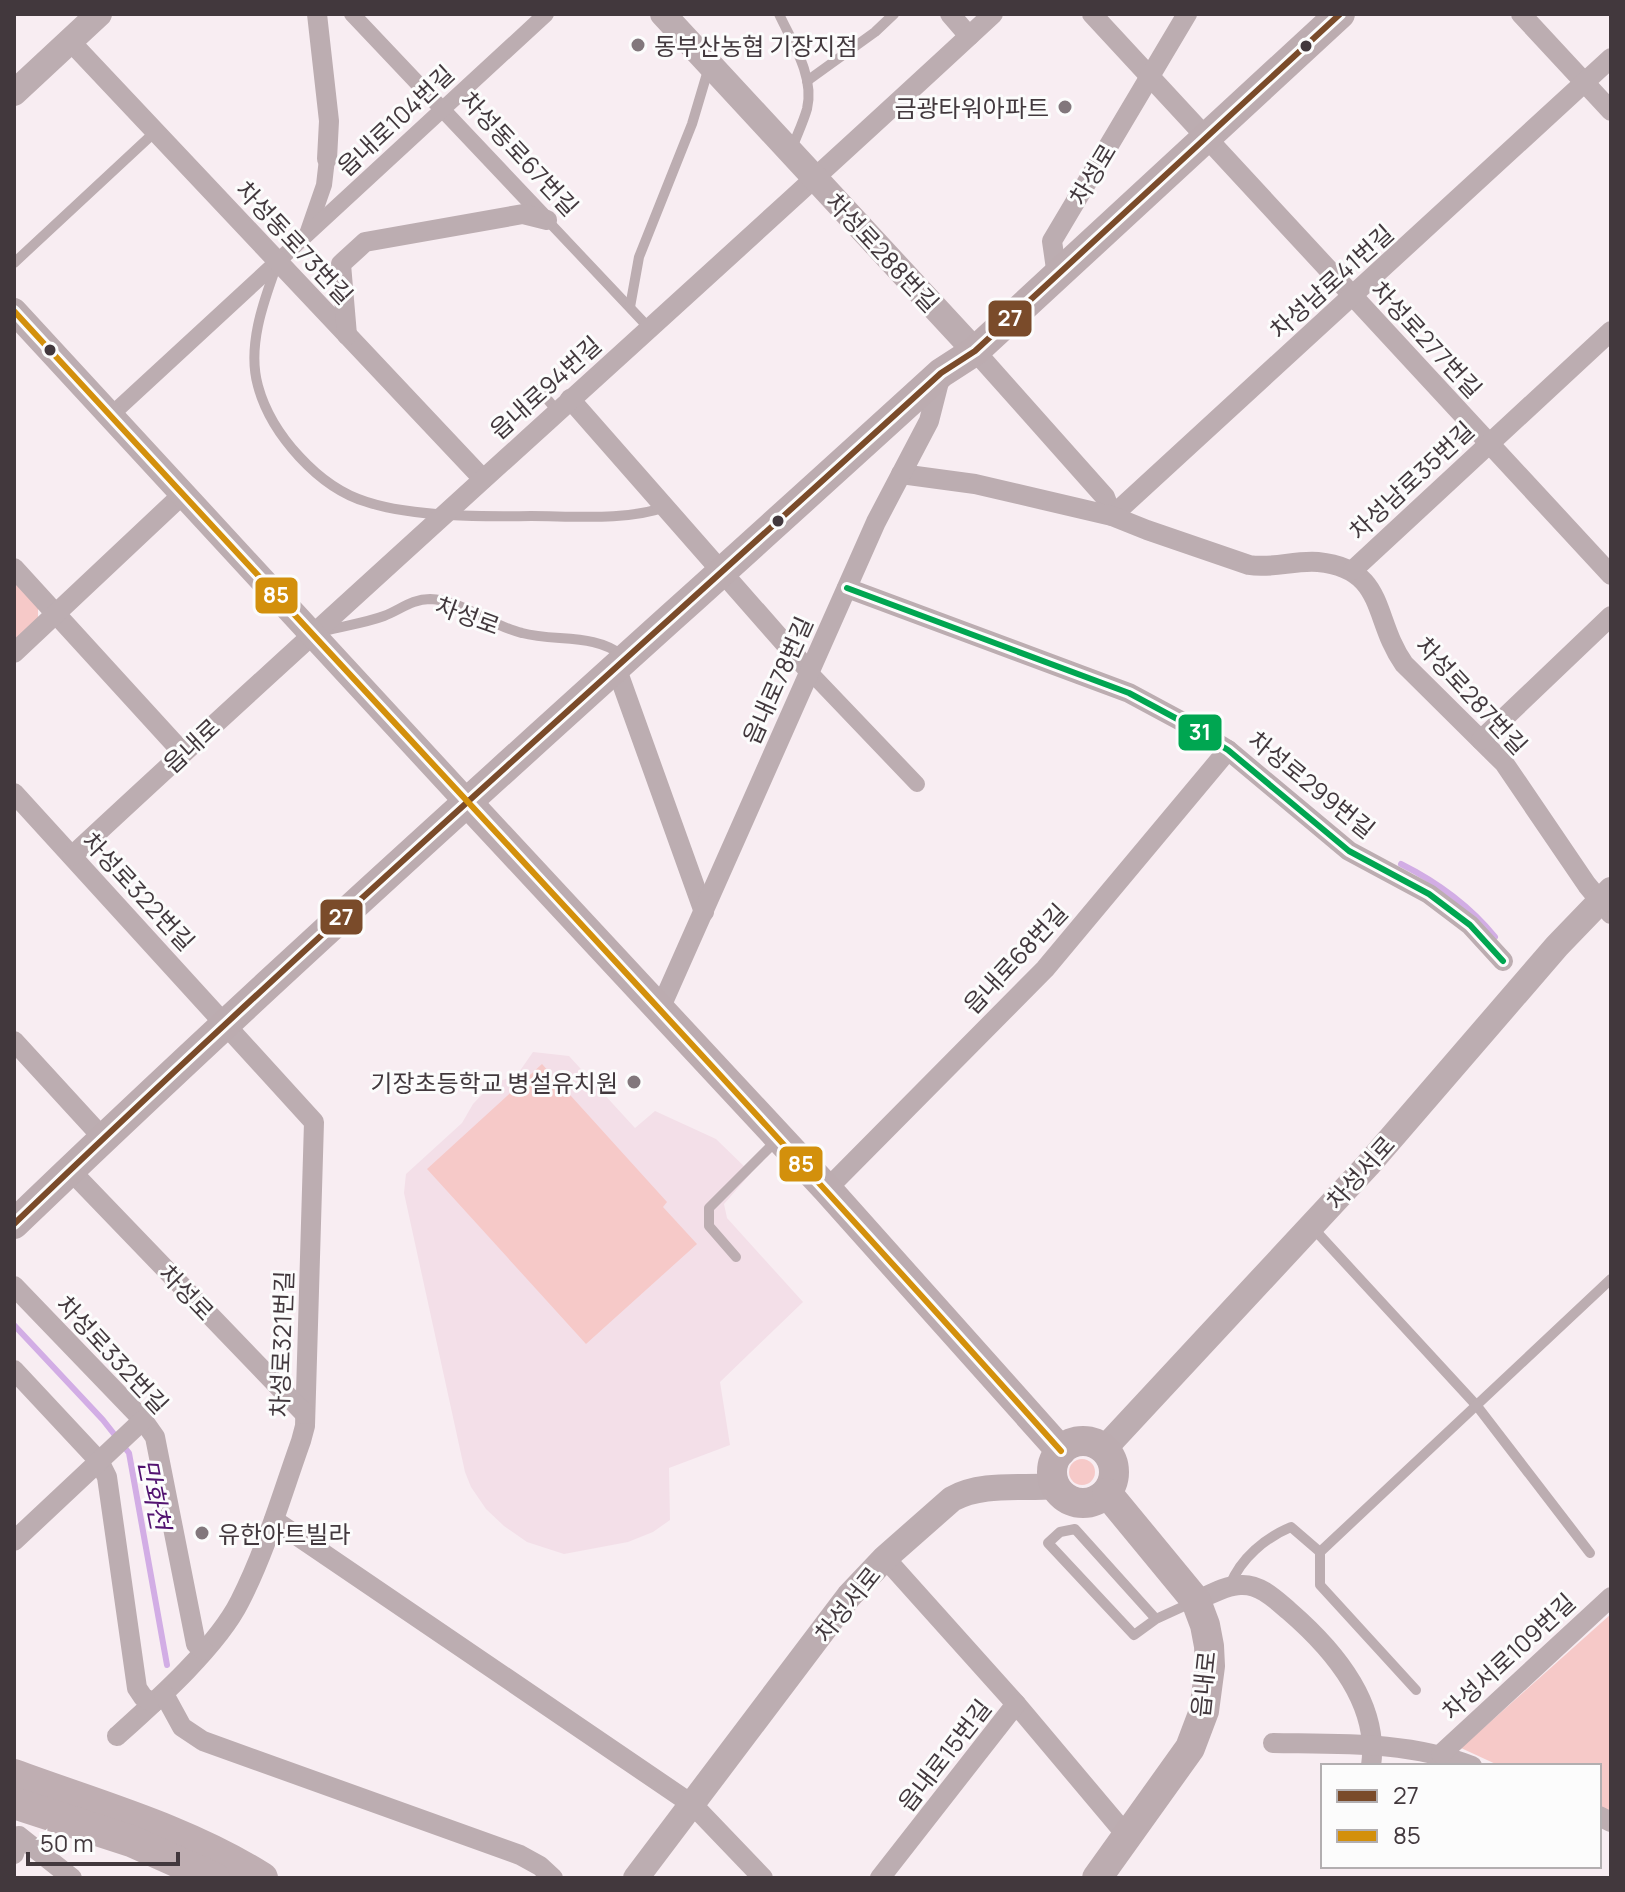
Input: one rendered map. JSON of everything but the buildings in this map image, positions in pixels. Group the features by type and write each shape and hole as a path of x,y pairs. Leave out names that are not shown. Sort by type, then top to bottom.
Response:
{"main road":[{"name":"차성로","path":"14,1224 226,1023 467,802 941,373 975,351 1340,14"},
{"path":"467,802 827,1189 1061,1451"},
{"path":"1085,1441 1103,1450 1113,1470 1107,1493 1097,1501 1085,1504 1065,1497 1056,1486 1052,1474 1054,1462 1061,1451 1072,1443 1085,1441"},
{"name":"읍내로","path":"1097,1878 1190,1748 1204,1711 1208,1686 1209,1646 1196,1601 1107,1493"},
{"path":"14,1775 191,1839 229,1857 262,1878"},
{"path":"14,1803 131,1841 214,1878"}],"street":[{"path":"14,93 99,14"},
{"path":"306,235 324,185 329,121 317,14"},
{"name":"차성동로67번길","path":"352,14 547,220"},
{"name":"읍내로104번길","path":"110,416 546,14"},
{"name":"차성로288번길","path":"663,14 975,351"},
{"path":"950,14 969,36"},
{"name":"읍내로94번길","path":"310,634 815,179 993,14"},
{"path":"1092,14 1205,138"},
{"name":"차성로","path":"1057,276 1052,241 1187,14"},
{"path":"1521,14 1611,111"},
{"name":"차성동로73번길","path":"70,41 483,479"},
{"name":"차성남로41번길","path":"1112,516 1611,58"},
{"name":"차성로277번길","path":"1205,138 1611,575"},
{"path":"347,335 341,264 365,242 523,214 547,220"},
{"path":"14,311 467,802"},
{"name":"차성남로35번길","path":"1353,570 1611,331"},
{"path":"975,351 1105,497 1112,516"},
{"name":"읍내로78번길","path":"660,1009 876,522 929,421 941,373"},
{"path":"564,405 665,507 809,671 917,784"},
{"path":"901,474 975,484 1112,516 1249,565 1266,567 1314,561 1353,570"},
{"path":"14,653 182,495"},
{"path":"14,568 183,753"},
{"name":"차성로287번길","path":"1353,570 1374,597 1391,647 1404,664 1504,763 1607,901"},
{"name":"차성로299번길","path":"847,588 1129,693 1228,750 1349,851 1429,894 1470,925 1503,961"},
{"path":"1481,740 1611,616"},
{"name":"읍내로","path":"72,856 310,634"},
{"path":"621,663 704,912"},
{"name":"읍내로68번길","path":"827,1189 1045,969 1228,750"},
{"name":"차성로322번길","path":"14,793 226,1023"},
{"name":"차성서로","path":"1103,1450 1311,1227 1607,901"},
{"name":"차성로321번길","path":"117,1736 159,1699 203,1650 239,1603 274,1520 301,1441 305,1414 314,1122 226,1023"},
{"path":"14,1041 103,1138"},
{"name":"차성로","path":"70,1170 305,1414"},
{"name":"차성로332번길","path":"14,1286 138,1425 155,1437 196,1644 203,1650"},
{"path":"14,1370 105,1456 137,1688 143,1697 159,1699 182,1727 203,1741 520,1855 540,1866 553,1878"},
{"path":"14,1541 138,1425"},
{"name":"차성서로","path":"636,1878 849,1596 885,1558 952,1499 964,1493 996,1488 1056,1486"},
{"path":"274,1520 693,1805 763,1878"},
{"name":"읍내로15번길","path":"880,1878 1016,1704 885,1558"},
{"path":"1196,1601 1230,1587 1257,1587 1303,1623 1333,1654 1361,1698 1374,1745 1371,1764"},
{"name":"차성서로109번길","path":"1441,1754 1611,1597"},
{"path":"1016,1704 1128,1837"},
{"path":"1273,1743 1374,1745 1441,1754 1467,1764"},
{"path":"16,1841 72,1878"}],"lane":[{"path":"779,14 807,81 808,106 791,152"},
{"path":"807,81 875,32 894,14"},
{"path":"630,307 639,257 692,124 710,65"},
{"path":"14,263 156,131"},
{"name":"차성동로67번길","path":"547,220 576,242 649,328"},
{"path":"278,261 258,326 255,353 257,385 285,437 319,476 369,503 443,514 629,514 665,507"},
{"path":"539,389 564,405"},
{"name":"차성로","path":"310,634 384,616 412,602 430,599 459,606 518,632 541,638 586,640 605,645 621,663"},
{"path":"736,1257 709,1226 709,1208 779,1138"},
{"path":"1311,1227 1477,1406 1590,1553"},
{"path":"1416,1690 1320,1585 1320,1552 1611,1279"},
{"path":"1230,1587 1237,1569 1271,1535 1291,1527 1320,1552"},
{"path":"1156,1619 1075,1529 1060,1532 1048,1543 1134,1635 1156,1619 1196,1601"}],"shaded area":[{"path":"14,576 38,601 38,621 14,643"},
{"path":"533,1052 569,1056 635,1128 655,1111 716,1139 751,1173 724,1204 727,1218 803,1302 720,1382 730,1445 669,1468 670,1520 653,1532 628,1542 564,1554 527,1542 504,1526 486,1509 471,1487 465,1472 404,1193 406,1174 462,1123 473,1104 492,1084 517,1075"},
{"path":"542,1064 667,1202 663,1207 697,1244 586,1344 427,1169"},
{"path":"1082,1459 1091,1463 1095,1472 1091,1481 1082,1485 1073,1481 1069,1472 1073,1463"},
{"path":"1611,1614 1611,1816 1601,1812 1601,1764 1496,1764 1461,1748"}],"waterway":[{"path":"1401,864 1452,895 1495,937"},
{"name":"만화천","path":"14,1325 103,1420 129,1453 167,1665"}],"transit line":[{"name":"27","path":"14,1224 358,901 941,373 975,351 1340,14"},
{"name":"85","path":"14,311 671,1021 1061,1451"},
{"name":"31","path":"847,588 1129,693 1181,721 1228,750 1349,851 1429,894 1470,925 1503,961"}],"place":[{"name":"동부산농협 기장지점","path":"638,45"},
{"name":"금광타워아파트","path":"1065,107"},
{"name":"기장초등학교 병설유치원","path":"634,1082"},
{"name":"유한아트빌라","path":"202,1533"}]}
